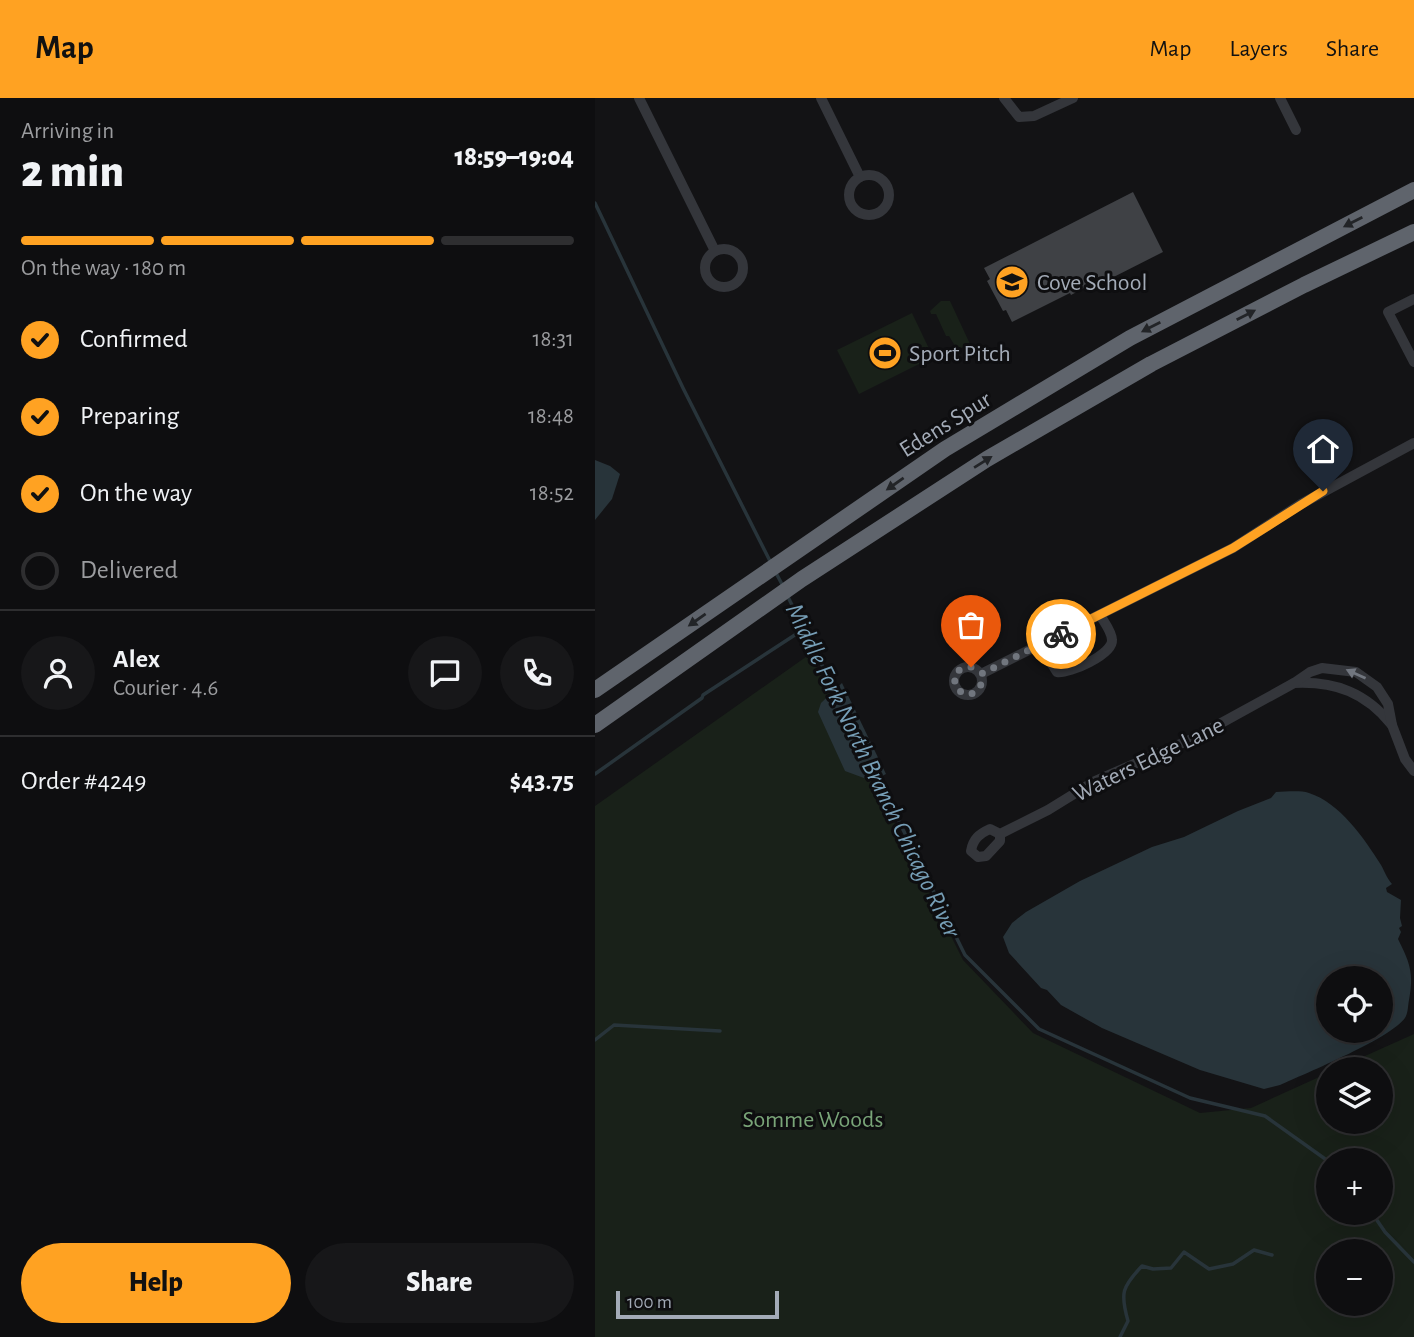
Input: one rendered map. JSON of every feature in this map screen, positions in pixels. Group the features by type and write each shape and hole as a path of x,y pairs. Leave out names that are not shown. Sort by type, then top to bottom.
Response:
{"highway":[{"name":"Edens Spur","path":"595,690 945,449 1130,338 1414,190"},
{"path":"595,725 802,579 987,459 1151,364 1414,232"}],"street":[{"path":"639,98 715,251"},
{"path":"821,98 860,177"},
{"path":"1004,98 1020,117 1034,117 1073,98"},
{"path":"1280,98 1296,130"},
{"path":"1414,299 1388,312 1414,362"},
{"path":"981,674 1233,548 1301,504 1414,443"},
{"path":"1040,645 1057,672 1076,669 1111,646 1111,636 1100,615"},
{"name":"Waters Edge Lane","path":"1000,834 1048,810 1095,781 1194,738 1310,672 1322,668 1356,672 1377,687 1385,696 1392,725 1405,759 1414,771"},
{"name":"Waters Edge Lane","path":"1294,683 1326,683 1343,687 1369,701 1392,725"}],"green space":[{"path":"941,301 950,301 970,344 959,349 955,346 949,336 946,336 936,314 931,314 930,311"},
{"name":"Sport Pitch","path":"912,313 933,357 859,394 837,350"},
{"name":"Somme Woods","path":"810,654 963,960 1033,1033 1200,1113 1251,1108 1316,1078 1316,1134 1393,1134 1393,1057 1363,1057 1414,1034 1414,1337 595,1337 595,806"}],"water":[{"path":"595,460 620,474 612,499 595,520"},
{"path":"842,683 886,774 872,781 845,771 818,712 821,703"},
{"path":"1276,792 1301,792 1320,798 1341,813 1381,865 1392,884 1386,888 1387,892 1401,900 1402,926 1399,928 1401,932 1398,939 1410,968 1408,1010 1406,1016 1393,1029 1393,966 1316,966 1316,1043 1371,1043 1342,1057 1316,1057 1316,1069 1264,1089 1200,1070 1102,1028 1061,1005 1047,990 1041,988 1009,953 1003,937 1012,923 1026,912 1080,881 1271,798"}],"building":[{"path":"1133,192 1163,252 1090,289 1088,286 1071,295 1070,293 1012,322 987,281 990,279 984,268"}],"waterway":[{"name":"Middle Fork North Branch Chicago River","path":"595,203 683,388 771,563"},
{"name":"Middle Fork North Branch Chicago River","path":"776,573 784,588"},
{"name":"Middle Fork North Branch Chicago River","path":"787,595 835,691"},
{"path":"595,774 703,695 804,629"},
{"name":"Middle Fork North Branch Chicago River","path":"877,777 965,955 1039,1029 1190,1098 1265,1116 1316,1152"},
{"path":"595,1040 614,1025 720,1031"},
{"name":"Middle Fork North Branch Chicago River","path":"1380,1225 1414,1262"},
{"path":"1120,1337 1128,1321 1124,1304 1125,1291 1142,1266 1153,1269 1171,1268 1184,1252 1209,1269 1233,1264 1254,1250 1272,1255"}],"way so far":[{"path":"971,667 960,669 954,677 956,687 963,694 973,694 978,690 981,674 1061,634"}],"place":[{"name":"Cove School","path":"1012,282"},
{"name":"Sport Pitch","path":"885,353"}],"route":[{"path":"1061,634 1233,548 1323,491"}]}
